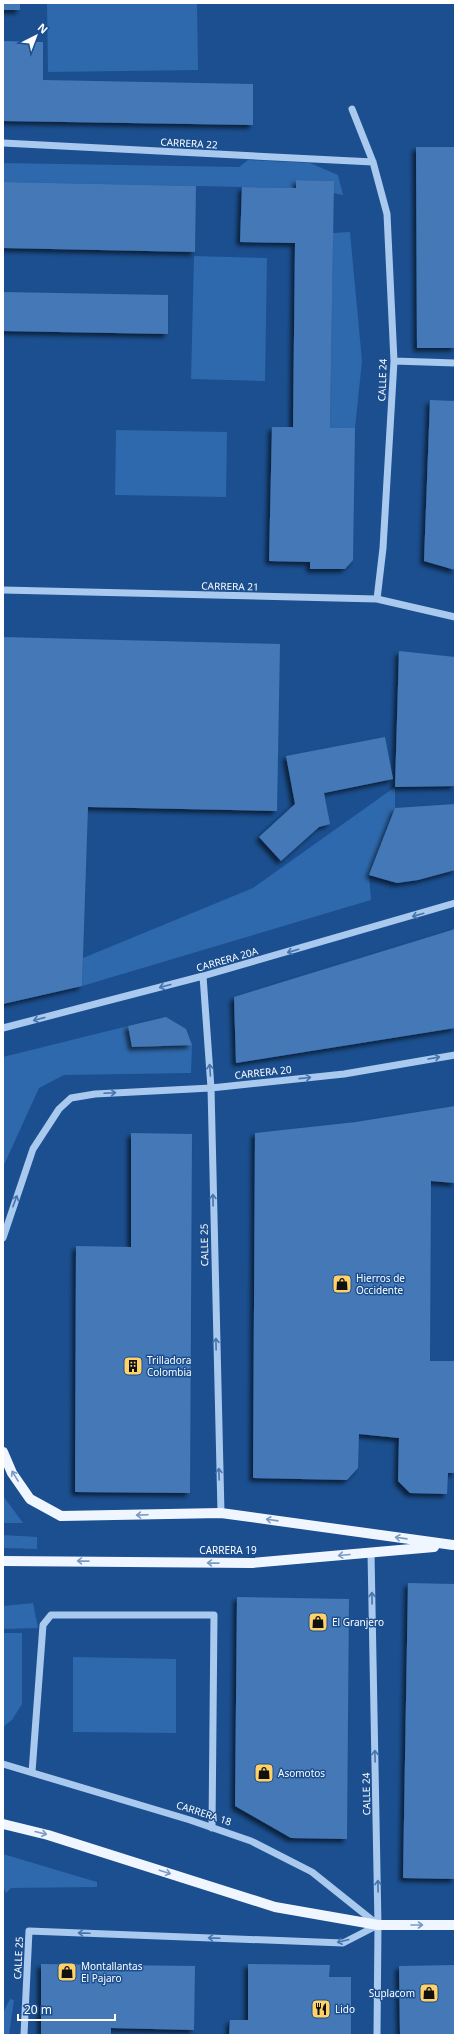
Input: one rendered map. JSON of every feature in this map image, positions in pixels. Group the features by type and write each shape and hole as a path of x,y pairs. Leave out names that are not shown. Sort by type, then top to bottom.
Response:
{"main road":[{"path":"3,1452 12,1473 30,1499 61,1516 221,1513 454,1545"},
{"name":"CARRERA 19","path":"3,1561 252,1563 454,1545"},
{"path":"3,1824 48,1835 275,1907 378,1925 455,1925"}],"street":[{"name":"CALLE 24","path":"352,109 373,162 387,214 394,361 383,548 377,599"},
{"name":"CARRERA 22","path":"3,143 373,162"},
{"path":"394,361 455,363"},
{"name":"CARRERA 21","path":"3,590 377,599 455,617"},
{"name":"CARRERA 20A","path":"3,1028 203,976 455,904"},
{"name":"CALLE 25","path":"203,976 211,1088 221,1513"},
{"name":"CARRERA 20","path":"3,1238 33,1149 59,1109 71,1098 95,1094 211,1088 344,1074 455,1055"},
{"name":"CALLE 24","path":"371,1553 378,1925 377,2035"},
{"path":"32,1772 43,1625 51,1615 214,1615 212,1828"},
{"name":"CARRERA 18","path":"3,1764 251,1841 312,1872 378,1925"},
{"name":"CALLE 25","path":"24,2035 29,1931 343,1943 378,1925"}],"shaded area":[{"path":"47,3 197,3 198,70 48,72"},
{"path":"248,160 310,163 338,175 343,195 333,193 333,181 296,180 296,188 3,182 3,163 239,167"},
{"path":"350,232 362,361 355,428 330,428 333,233"},
{"path":"194,256 267,258 265,381 191,379"},
{"path":"116,430 227,432 226,497 115,495"},
{"path":"395,787 395,808 369,875 371,900 82,986 83,958 253,888"},
{"path":"128,1026 132,1047 192,1045 191,1073 64,1075 39,1088 3,1167 3,1057"},
{"path":"3,1495 4,1497 23,1523 3,1523"},
{"path":"3,1535 37,1537 37,1549 3,1548"},
{"path":"33,1603 38,1628 3,1629 3,1606"},
{"path":"3,1633 22,1633 22,1704 12,1720 3,1727"},
{"path":"73,1657 176,1659 176,1733 73,1732"},
{"path":"3,1854 97,1882 97,1887 11,1888 6,1893 3,1887"},
{"path":"10,1999 14,2000 9,2035 3,2035 3,2013"}],"building":[{"path":"3,3 20,3 20,10 3,10"},
{"path":"3,41 43,42 43,80 253,84 253,125 3,121"},
{"path":"416,147 455,147 455,348 417,348"},
{"path":"296,180 334,181 330,428 355,428 353,560 345,569 310,569 310,562 269,561 272,427 293,427 295,243 240,242 242,187 296,188"},
{"path":"3,182 196,186 195,252 3,248"},
{"path":"3,292 168,295 168,334 3,331"},
{"path":"430,400 455,401 455,570 424,561"},
{"path":"3,637 280,644 277,811 88,807 82,986 3,1004"},
{"path":"399,651 455,657 455,786 395,787"},
{"path":"385,737 393,779 324,793 330,824 319,827 281,861 259,837 295,804 286,756"},
{"path":"455,804 455,870 418,880 397,883 369,875 395,808"},
{"path":"455,929 455,1028 236,1063 234,997"},
{"path":"166,1017 186,1029 192,1045 132,1047 128,1026"},
{"name":"Hierros de Occidente","path":"455,1106 455,1183 431,1181 430,1361 455,1361 455,1473 448,1473 447,1494 410,1493 398,1481 399,1438 359,1434 358,1468 347,1480 253,1478 255,1133 356,1122"},
{"name":"Trilladora Colombia","path":"131,1133 192,1134 190,1493 75,1492 76,1246 131,1247"},
{"path":"408,1583 455,1584 455,1879 403,1878"},
{"path":"237,1597 349,1599 347,1839 291,1838 235,1806"},
{"path":"41,1964 195,1966 194,2030 111,2028 111,2035 41,2035"},
{"path":"248,1964 330,1965 329,1977 351,1977 351,2035 229,2035 230,2020 248,2020"},
{"path":"455,1965 455,2035 400,2035 399,1966"}],"place":[{"name":"Hierros de Occidente","path":"342,1284"},
{"name":"Trilladora Colombia","path":"133,1366"},
{"name":"El Granjero","path":"318,1622"},
{"name":"Asomotos","path":"264,1773"},
{"name":"Montallantas El Pajaro","path":"67,1972"},
{"name":"Suplacom","path":"429,1993"},
{"name":"Lido","path":"321,2009"}]}
